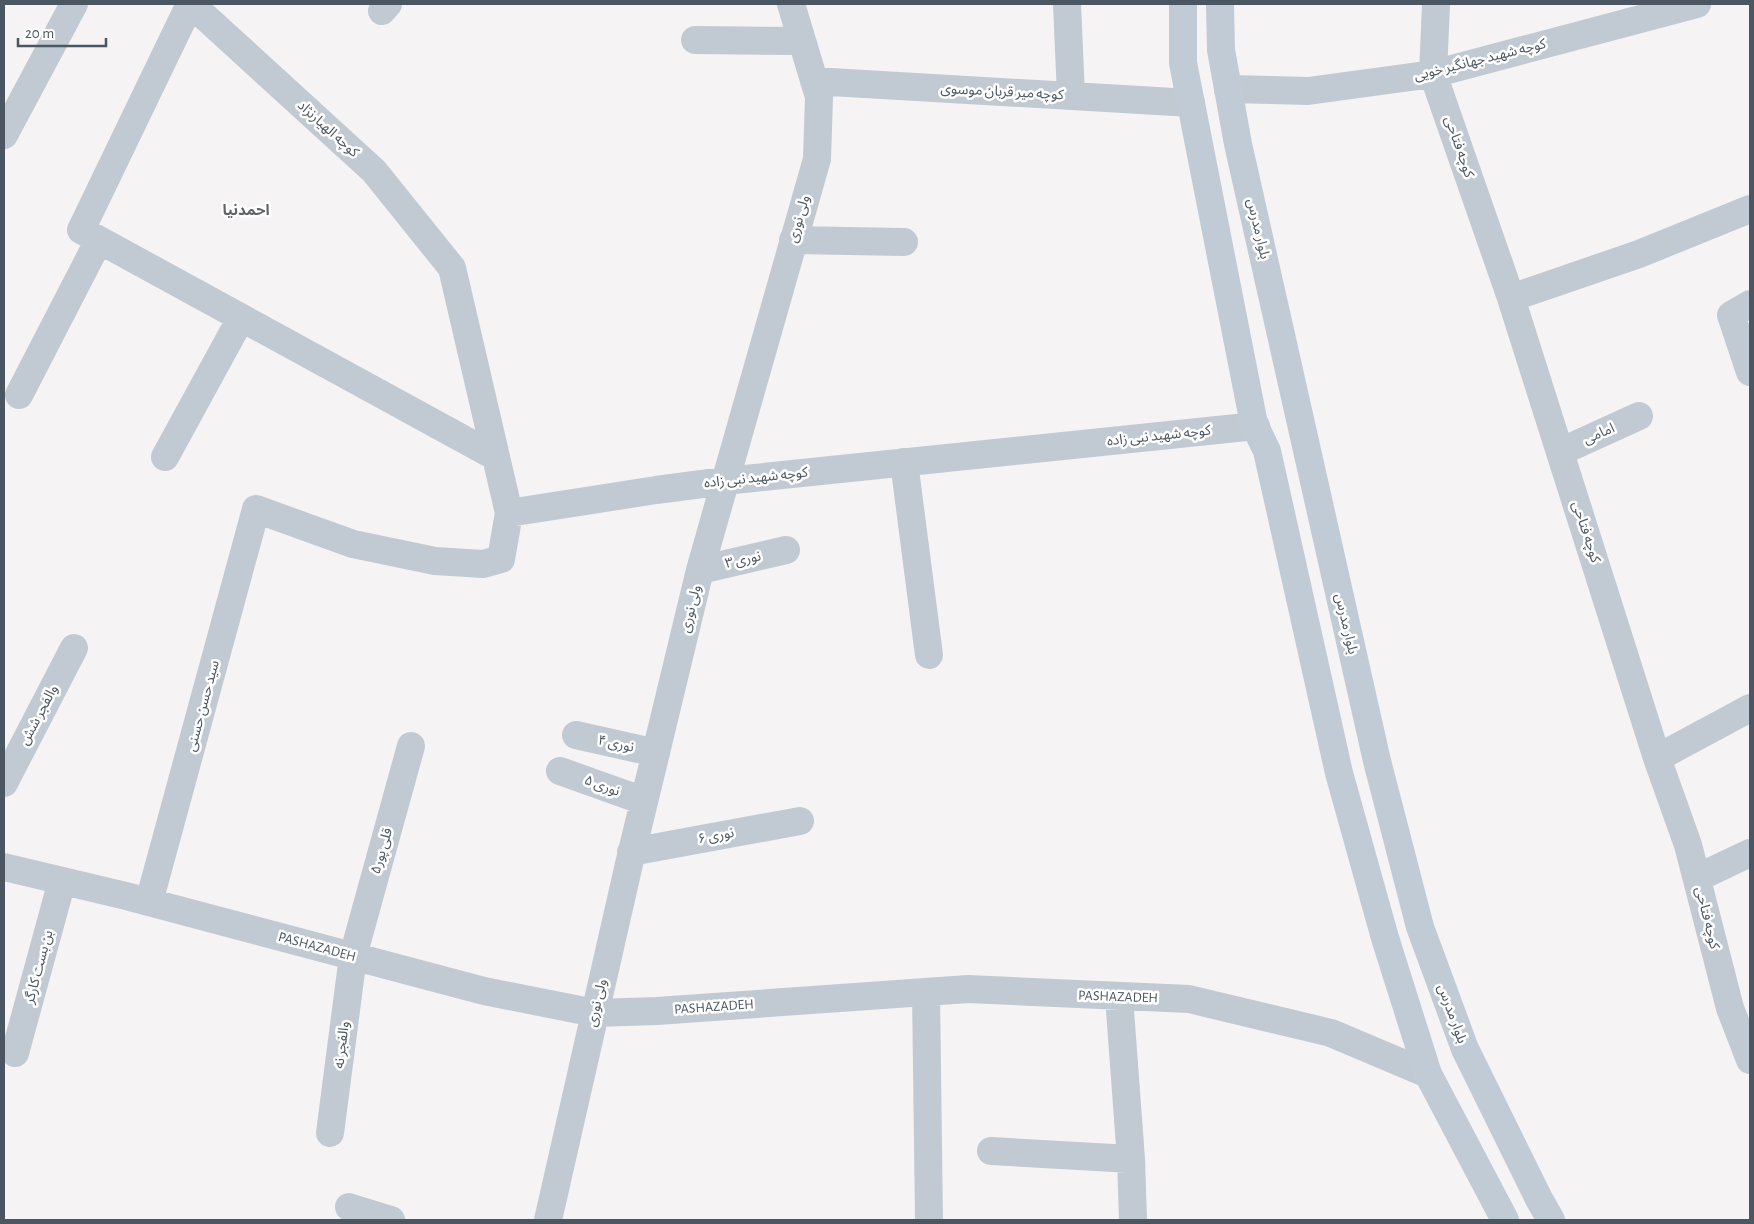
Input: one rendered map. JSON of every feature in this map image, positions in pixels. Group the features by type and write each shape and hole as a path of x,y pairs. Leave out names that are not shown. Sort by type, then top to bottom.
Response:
{"main road":[{"path":"1183,4 1183,62 1190,103 1256,426 1267,451 1339,773 1384,938 1428,1074 1505,1220"},
{"name":"بلوار مدرس","path":"1220,4 1221,50 1238,144 1375,751 1420,927 1465,1049 1551,1220"}],"street":[{"path":"4,136 74,4"},
{"path":"190,4 81,230 496,457 509,513"},
{"name":"کوچه الهیارنژاد","path":"190,4 374,171 452,268 496,457"},
{"name":"ولی نوری","path":"548,1220 632,852 700,570 817,159 819,97 791,4"},
{"path":"1067,4 1071,96"},
{"name":"کوچه فتاحی","path":"1436,4 1433,74 1511,298 1657,758 1740,1003 1750,1060"},
{"name":"کوچه شهید جهانگیر خویی","path":"1228,89 1308,91 1433,74 1697,4"},
{"path":"696,40 802,41"},
{"name":"کوچه میر قربان موسوی","path":"814,81 1190,103"},
{"path":"1511,298 1639,254 1750,209"},
{"path":"19,394 100,240"},
{"path":"793,240 904,242"},
{"path":"1740,309 1750,372"},
{"path":"165,457 241,318"},
{"name":"امامی","path":"1560,452 1639,416"},
{"name":"کوچه شهید نبی زاده","path":"509,513 725,481 1256,426"},
{"path":"904,462 929,655"},
{"name":"سید حسن حسنی","path":"149,902 256,509 353,544 435,561 482,564 500,559 509,513"},
{"name":"نوری ۳","path":"700,570 786,550"},
{"name":"والفجر شش","path":"4,782 74,648"},
{"path":"1657,758 1750,708"},
{"name":"نوری ۴","path":"576,735 656,753"},
{"name":"قلی پور۵","path":"353,956 412,746"},
{"name":"نوری ۵","path":"560,771 644,802"},
{"name":"نوری ۶","path":"632,852 800,820"},
{"path":"1697,878 1750,853"},
{"name":"PASHAZADEH","path":"4,867 149,902 484,991 595,1013 657,1011 968,989 1189,1000 1331,1033 1428,1074"},
{"name":"بن بست کارگر","path":"15,1052 62,881"},
{"name":"والفجر نه","path":"330,1133 353,956"},
{"path":"926,992 929,1220"},
{"path":"1119,997 1131,1159 1133,1220"},
{"path":"991,1151 1131,1159"},
{"path":"349,1207 391,1220"}],"district":[{"name":"احمدنیا","path":"246,210"}]}
